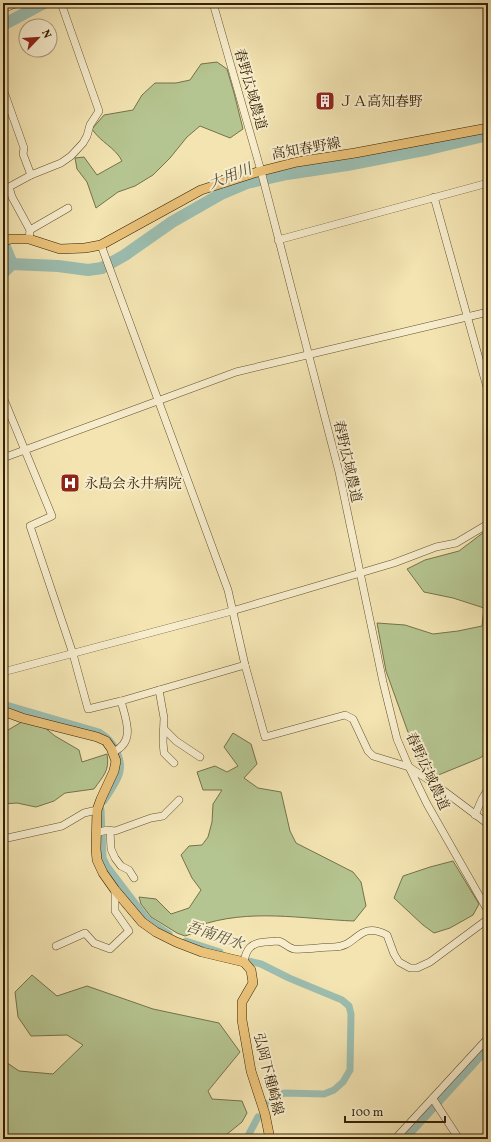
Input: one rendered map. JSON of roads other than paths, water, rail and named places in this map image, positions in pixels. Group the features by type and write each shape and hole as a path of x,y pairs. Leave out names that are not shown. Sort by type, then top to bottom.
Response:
{"main road":[{"name":"高知春野線","path":"7,240 29,234 50,247 60,249 103,249 201,190 216,184 297,162 355,154 488,128"},
{"path":"3,711 22,718 97,737 106,741 116,750 114,771 100,799 97,810 103,831 97,860 103,873 142,922 156,932 202,952 244,958"},
{"name":"弘岡下種崎線","path":"244,958 251,970 253,983 242,1002 242,1020 251,1071 265,1114 270,1139"}],"street":[{"path":"3,9 17,3"},
{"path":"61,3 99,112 90,125 85,139 71,156 61,163 31,175 8,187 29,234 68,208"},
{"name":"春野広域農道","path":"213,3 261,171 309,355 338,472 390,715 397,739 427,804 488,911"},
{"path":"3,89 24,148 24,154 31,175"},
{"path":"278,240 488,183"},
{"path":"434,197 488,392"},
{"path":"103,249 228,590 245,665 265,737 345,715 353,719 368,751 373,756 409,767 432,782 488,824"},
{"path":"3,458 236,372 468,318 488,312"},
{"path":"3,397 52,516 30,526 73,654 88,709 121,701 245,665"},
{"path":"3,672 232,612 361,576 436,547 456,543 488,524"},
{"path":"159,690 164,718 164,753 174,763"},
{"path":"116,750 124,744 128,730 121,701"},
{"path":"164,729 176,741 200,757"},
{"path":"475,815 488,788"},
{"path":"134,878 129,870 121,866 115,858 103,831 115,831 151,818 164,816 180,800"},
{"path":"3,839 62,826 84,813 97,810"},
{"path":"56,946 85,933 94,943 110,949 130,931 115,911 115,890"},
{"path":"244,958 248,949 258,942 278,941 292,949 336,947 344,945 363,932 370,930 379,931 387,935 394,954 399,962 410,968 417,968 430,962 488,918"},
{"path":"395,1139 488,1038"},
{"path":"433,1099 459,1139"}],"waterway":[{"path":"3,25 44,3"},
{"name":"大用川","path":"3,273 12,264 58,266 88,270 102,268 125,255 172,222 221,194 247,183 287,174 347,165 429,149 488,135"},
{"path":"3,242 12,264"},
{"name":"吾南用水","path":"3,704 99,732 107,738 111,742 119,757 120,770 116,782 104,801"},
{"name":"吾南用水","path":"101,810 103,858 107,866 148,920 169,934"},
{"name":"吾南用水","path":"186,941 220,952"},
{"name":"吾南用水","path":"241,959 261,964 289,978 342,1000 349,1006 351,1014 350,1070 343,1082 334,1090 324,1094 284,1093 275,1097 266,1105"},
{"path":"402,1139 488,1045"},
{"name":"吾南用水","path":"250,1139 249,1134 258,1117"}],"place":[{"name":"ＪＡ高知春野","path":"325,101"},
{"name":"永島会永井病院","path":"70,483"}]}
